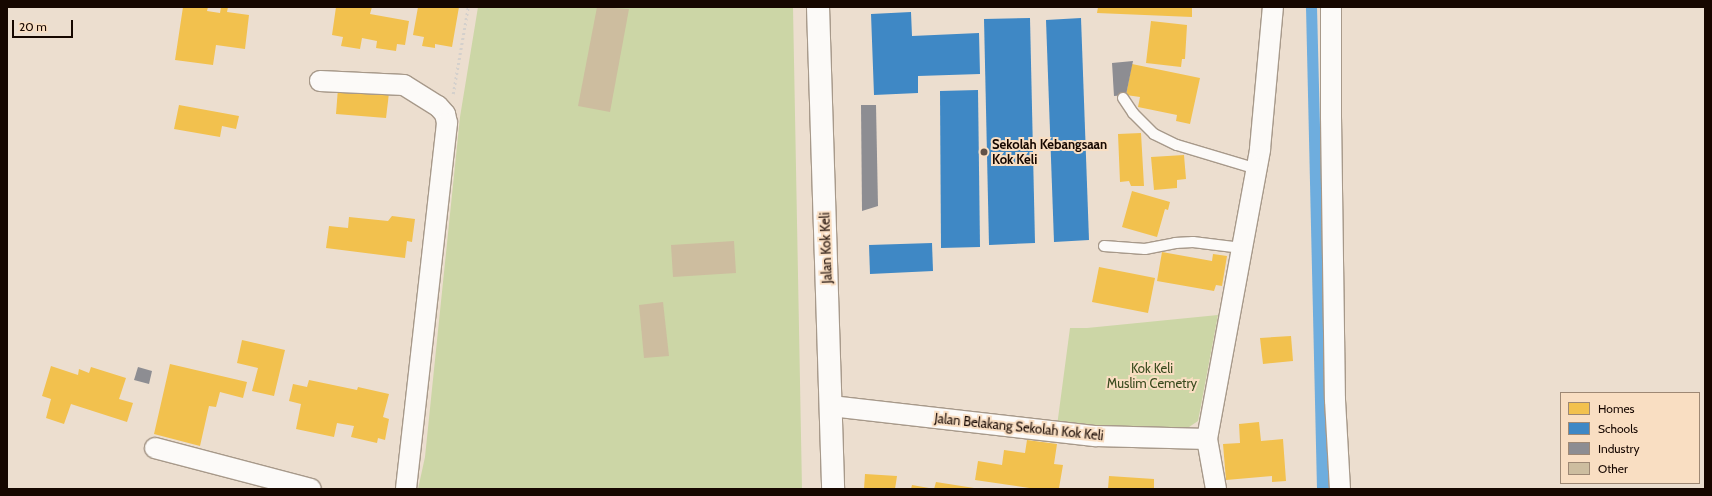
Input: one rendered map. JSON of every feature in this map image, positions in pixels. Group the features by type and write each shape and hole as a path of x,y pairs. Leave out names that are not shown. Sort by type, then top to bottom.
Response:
{"street":[{"name":"Jalan Kok Keli","path":"818,7 833,489"},
{"path":"1216,489 1207,439 1257,169 1273,7"},
{"path":"1331,7 1335,400 1340,489"},
{"path":"320,81 404,85 438,106 445,114 447,123 406,489"},
{"name":"Jalan Belakang Sekolah Kok Keli","path":"830,406 1088,435 1207,439"},
{"path":"155,448 311,489"}],"lane":[{"path":"1123,98 1133,113 1154,134 1176,145 1257,169"},
{"path":"1104,246 1145,249 1175,243 1194,242 1242,248"}],"path":[{"path":"445,114 451,104 468,7"}],"green space":[{"path":"478,7 793,7 802,489 418,489 425,457 460,117"},
{"name":"Kok Keli Muslim Cemetry","path":"1218,315 1198,421 1183,431 1057,426 1070,328 1087,328"}],"water":[{"path":"1306,7 1317,7 1329,489 1317,489"}],"building: Homes":[{"path":"183,7 208,7 207,11 220,13 221,7 228,7 227,12 249,15 245,49 216,45 213,65 175,60"},
{"path":"336,7 372,7 370,14 409,21 405,45 397,44 396,51 376,48 377,41 362,38 360,49 341,46 343,37 332,35"},
{"path":"418,7 459,7 452,47 435,44 435,48 422,46 424,37 413,35"},
{"path":"1098,7 1192,7 1192,17 1097,13"},
{"path":"1151,21 1187,25 1185,59 1182,59 1181,67 1146,63"},
{"path":"1132,64 1200,78 1190,124 1176,121 1177,115 1138,107 1140,97 1126,95"},
{"path":"338,88 389,93 386,118 336,114"},
{"path":"179,105 239,116 236,129 222,126 220,137 174,129"},
{"path":"1141,133 1144,186 1131,186 1129,181 1120,182 1118,134"},
{"path":"1184,155 1186,179 1177,180 1177,188 1154,190 1151,157"},
{"path":"1132,191 1170,202 1168,210 1165,209 1157,237 1122,227"},
{"path":"392,216 415,219 412,242 407,241 405,258 326,248 329,226 348,228 349,217 388,221"},
{"path":"1162,252 1212,261 1213,254 1227,256 1222,286 1216,285 1214,291 1157,281"},
{"path":"1099,267 1155,278 1148,313 1092,302"},
{"path":"1291,336 1293,361 1263,364 1260,338"},
{"path":"242,340 285,350 274,396 252,391 258,368 237,363"},
{"path":"170,364 247,382 243,398 220,392 216,407 209,406 200,446 154,434"},
{"path":"51,366 78,375 79,369 89,373 91,367 126,378 119,399 133,403 127,422 71,404 64,424 46,418 51,399 42,396"},
{"path":"309,380 357,390 358,387 389,394 383,417 389,419 385,440 378,438 377,443 351,437 354,426 337,423 334,437 296,429 301,404 289,401 293,384 307,387"},
{"path":"1259,422 1261,441 1283,439 1286,481 1272,482 1272,476 1226,480 1223,444 1240,443 1239,424"},
{"path":"1027,440 1057,444 1054,464 1063,465 1059,488 1036,489 975,480 978,461 1002,465 1004,450 1025,453"},
{"path":"865,474 897,476 895,489 864,489"},
{"path":"1109,476 1154,479 1154,489 1108,489"},
{"path":"936,482 974,488 974,489 934,489"},
{"path":"912,485 929,488 929,489 911,489"}],"building: Schools":[{"path":"911,12 912,36 979,33 980,74 918,76 918,93 874,95 871,14"},
{"path":"1030,18 1035,243 989,245 984,19"},
{"path":"1081,18 1089,240 1054,242 1046,20"},
{"path":"978,90 980,247 941,248 940,91"},
{"path":"932,243 933,271 870,274 869,245"}],"building: Industry":[{"path":"1133,61 1126,95 1114,96 1112,63"},
{"path":"861,105 876,105 878,206 862,211"},
{"path":"138,367 152,371 149,384 134,380"}],"building: Other":[{"path":"597,7 629,9 610,112 578,106"},
{"path":"734,241 736,273 673,277 671,245"},
{"path":"663,302 669,356 644,358 639,305"}],"place":[{"name":"Sekolah Kebangsaan Kok Keli","path":"984,152"}]}
